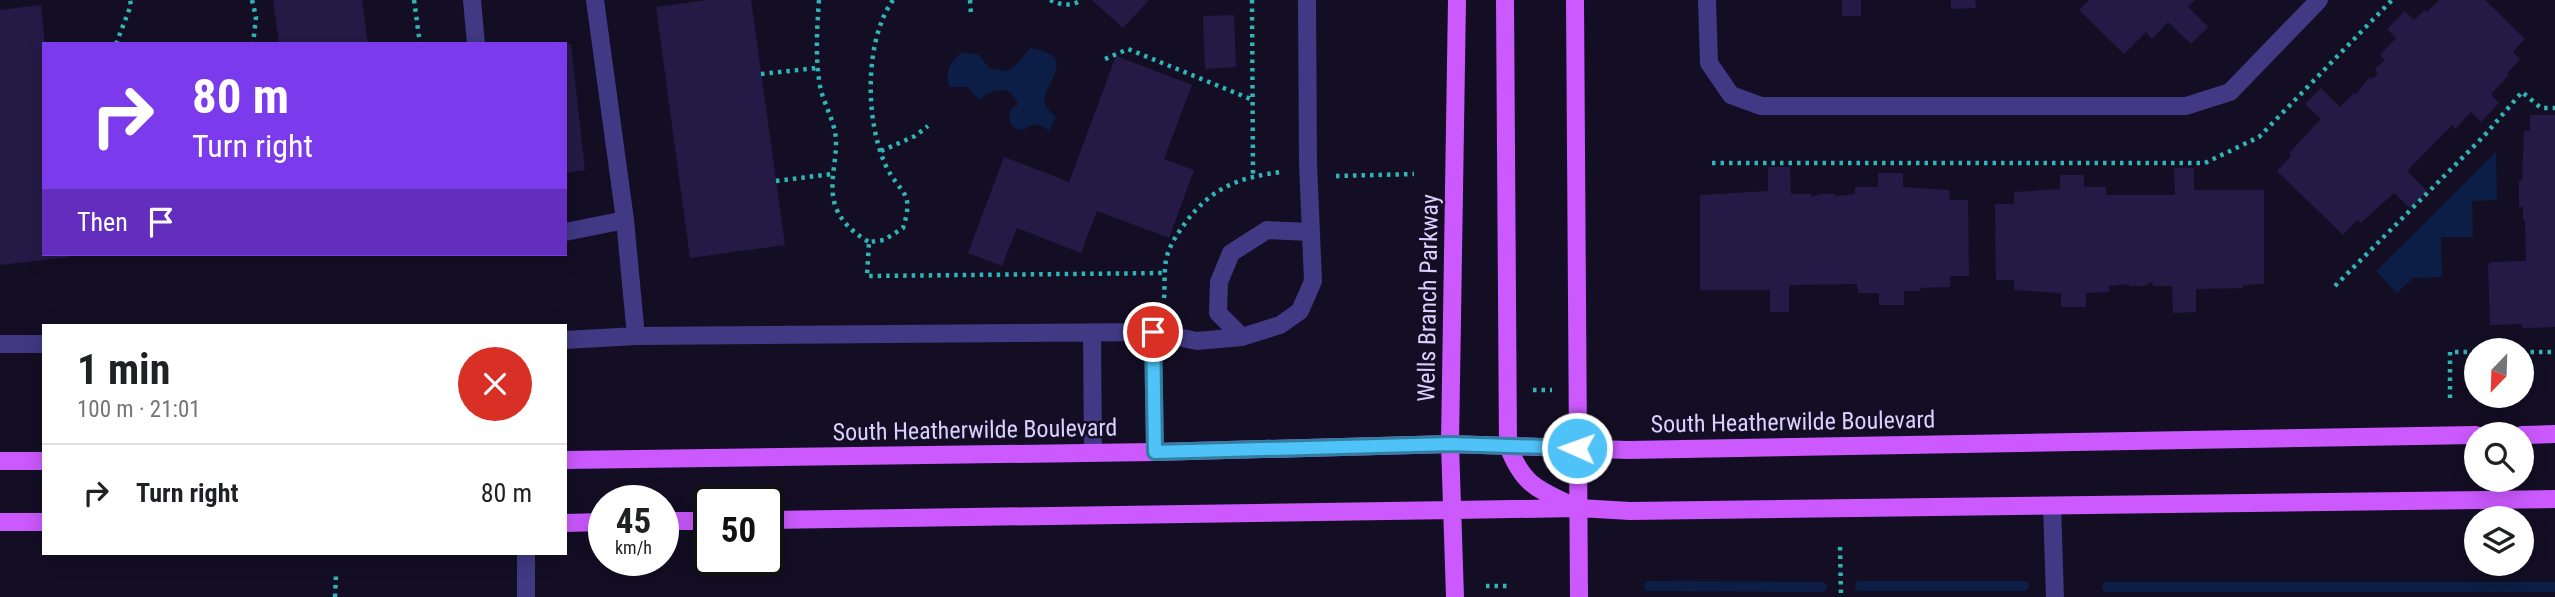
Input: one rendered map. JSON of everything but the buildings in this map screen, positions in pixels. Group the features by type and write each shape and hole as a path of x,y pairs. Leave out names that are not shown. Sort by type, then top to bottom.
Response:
{"main road":[{"name":"Wells Branch Parkway","path":"1455,597 1450,444 1457,0"},
{"path":"1505,0 1508,446 1516,468 1536,488 1579,508"},
{"path":"1575,0 1579,597"},
{"path":"2534,435 2555,434"},
{"name":"South Heatherwilde Boulevard","path":"567,460 1155,452 1450,444 1628,450 2464,435"},
{"path":"0,461 42,461"},
{"path":"784,520 1579,508 1630,511 2555,499"},
{"path":"0,522 42,522"},
{"path":"567,523 588,522"}],"lane":[{"path":"471,0 476,42"},
{"path":"595,0 625,220 636,336"},
{"path":"567,340 636,336 1153,332 1197,341 1242,337 1280,326 1300,311 1313,281 1307,0"},
{"path":"1707,0 1709,63 1731,94 1761,106 2186,106 2230,92 2319,0"},
{"path":"567,232 625,220"},
{"path":"1242,337 1218,313 1219,282 1231,253 1267,230 1311,232"},
{"path":"1153,332 1155,452"},
{"path":"1092,333 1093,452"},
{"path":"0,344 42,344"},
{"path":"2052,506 2054,597"},
{"path":"526,555 526,597"}],"path":[{"path":"117,42 131,5 130,0"},
{"path":"252,0 256,17 253,42"},
{"path":"414,0 419,42"},
{"path":"819,0 817,68 821,91 832,117 836,143 832,174 835,206 846,226 869,242 884,240 903,228 909,209 906,194 886,167 876,134 871,100 877,33 885,11 893,0"},
{"path":"970,0 971,14"},
{"path":"1050,0 1074,5 1081,0"},
{"path":"1252,0 1253,175"},
{"path":"1713,163 2205,163 2259,137 2392,0"},
{"path":"1105,58 1128,49 1253,100"},
{"path":"761,74 817,68"},
{"path":"2335,286 2484,136 2522,92 2541,108 2555,108"},
{"path":"881,151 915,136 928,126"},
{"path":"1164,298 1166,260 1175,236 1198,205 1224,186 1253,175 1283,172"},
{"path":"776,181 832,174"},
{"path":"1336,176 1414,174"},
{"path":"869,242 867,276 1165,273"},
{"path":"2450,398 2451,352 2464,352"},
{"path":"2534,352 2555,352"},
{"path":"1526,391 1557,389"},
{"path":"1840,547 1841,597"},
{"path":"335,597 336,575"},
{"path":"1486,586 1509,586"}],"water":[{"path":"1030,48 1046,52 1054,57 1057,64 1045,96 1046,106 1056,117 1049,131 1036,125 1024,130 1015,128 1010,120 1010,113 1011,109 1018,105 1007,91 996,91 979,100 967,87 950,87 947,77 949,68 961,53 978,54 989,68 1006,71 1016,65"},
{"path":"2496,152 2497,200 2472,201 2473,237 2441,237 2442,277 2413,278 2397,293 2376,271"}],"waterway":[{"path":"1649,586 1822,587"},
{"path":"1860,586 2024,586"},
{"path":"2107,587 2555,587"}],"route":[{"path":"1153,332 1155,452 1450,444 1577,448"}]}
